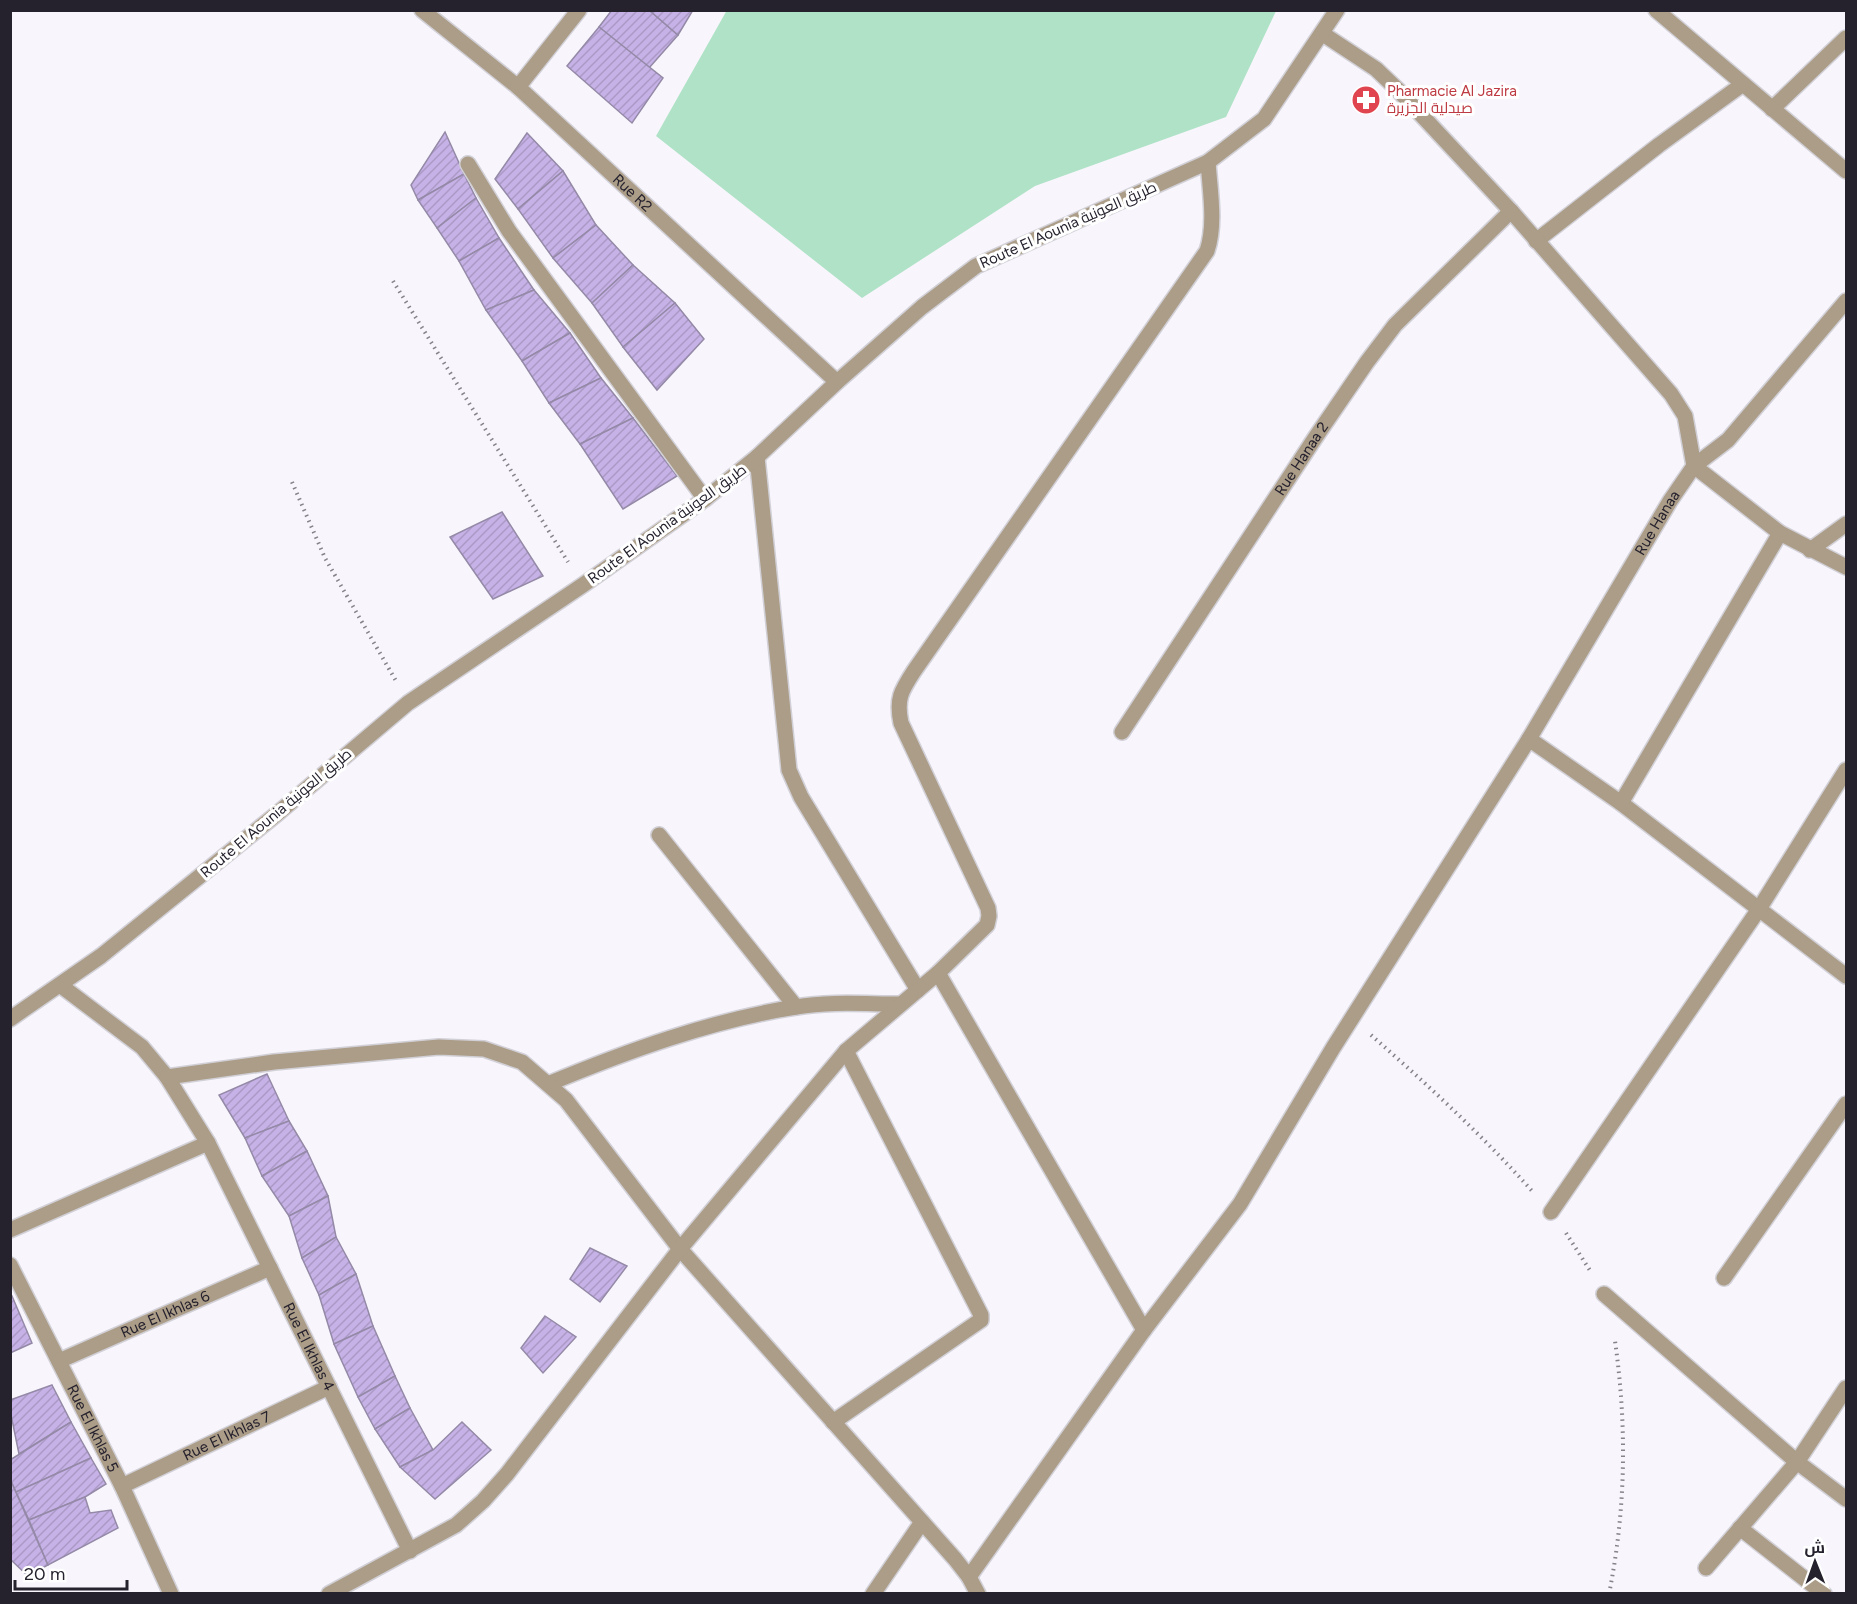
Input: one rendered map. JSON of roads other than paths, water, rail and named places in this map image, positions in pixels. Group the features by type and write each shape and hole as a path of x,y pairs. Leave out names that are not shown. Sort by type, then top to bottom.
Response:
{"street":[{"name":"Rue R2","path":"422,10 518,87 837,381"},
{"path":"518,87 579,10"},
{"name":"Route El Aounia طريق العونية","path":"10,1019 101,956 408,703 583,585 705,499 757,458 837,381 922,307 976,266 1208,162 1264,119 1337,10"},
{"path":"1656,10 1846,171"},
{"path":"1323,34 1376,69 1399,91 1511,211 1671,394 1685,416 1694,466 1780,533 1846,567"},
{"path":"1772,109 1846,38"},
{"path":"1536,241 1659,145 1743,84"},
{"path":"329,1593 456,1525 483,1501 507,1474 680,1249 846,1051 938,973 987,925 988,908 901,723 897,705 903,688 1207,251 1211,226 1208,162"},
{"path":"468,164 509,231 705,499"},
{"name":"Rue Hanaa 2","path":"1122,732 1367,362 1395,325 1511,211"},
{"name":"Rue Hanaa","path":"969,1577 1144,1330 1240,1204 1352,1018 1529,739 1670,501 1694,466 1728,440 1846,301"},
{"path":"757,458 789,770 801,797 918,990"},
{"path":"1810,550 1846,524"},
{"path":"1621,803 1780,533"},
{"path":"1529,739 1621,803 1846,976"},
{"path":"1551,1212 1759,909 1846,770"},
{"path":"659,835 796,1007"},
{"path":"938,973 1144,1330"},
{"name":"Rue El Ikhlas 4","path":"60,986 141,1047 167,1077 208,1143 410,1551"},
{"path":"548,1084 615,1057 752,1016 796,1007 832,1003 900,1004"},
{"path":"167,1077 274,1062 439,1047 484,1049 522,1062 566,1100 680,1249 922,1522 969,1577 978,1593"},
{"path":"833,1422 981,1320 981,1315 846,1051"},
{"path":"1724,1278 1846,1104"},
{"path":"10,1230 208,1143"},
{"name":"Rue El Ikhlas 5","path":"10,1265 123,1486 171,1593"},
{"name":"Rue El Ikhlas 6","path":"59,1361 270,1268"},
{"path":"1604,1294 1797,1462 1846,1499"},
{"name":"Rue El Ikhlas 7","path":"123,1486 329,1387"},
{"path":"1706,1568 1797,1462 1846,1388"},
{"path":"873,1593 922,1522"},
{"path":"1740,1528 1824,1593"}],"place":[{"name":"Pharmacie Al Jazira صيدلية الجزيرة","path":"1366,100"}]}
